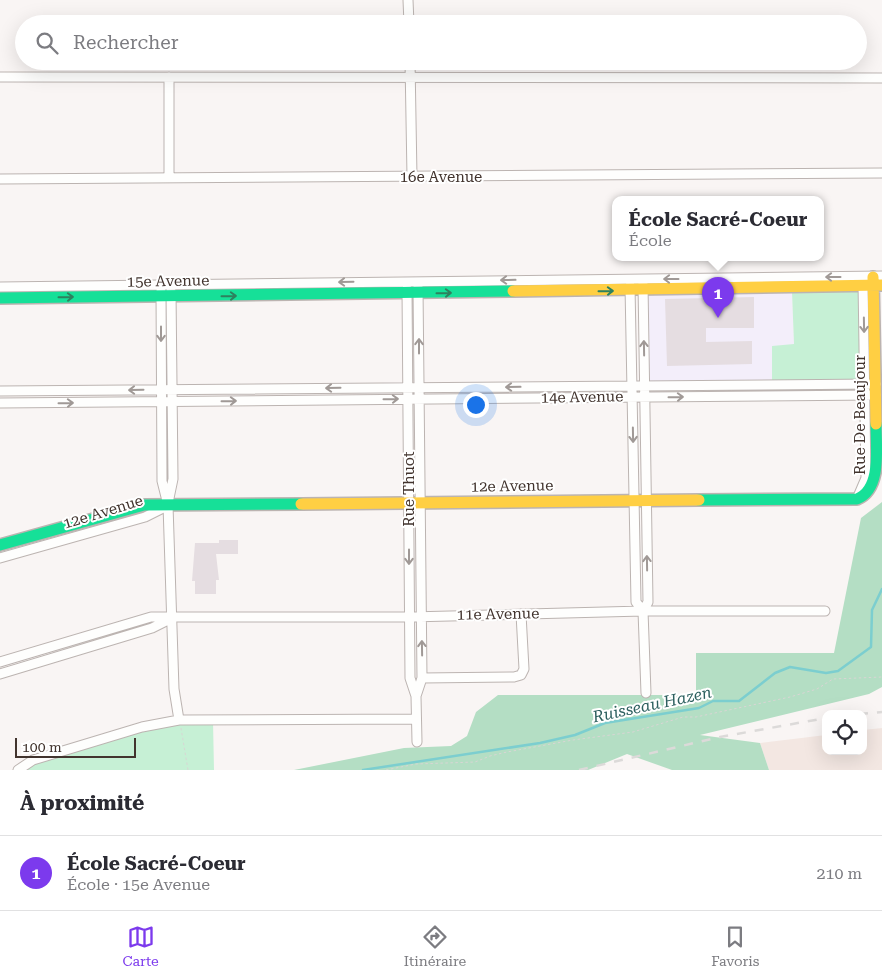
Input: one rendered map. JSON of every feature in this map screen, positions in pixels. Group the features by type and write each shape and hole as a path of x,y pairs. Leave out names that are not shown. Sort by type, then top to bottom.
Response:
{"street":[{"path":"408,0 409,15"},
{"path":"410,70 412,177"},
{"path":"0,77 882,78"},
{"path":"169,77 169,178"},
{"name":"16e Avenue","path":"0,179 882,173"},
{"path":"773,277 774,289"},
{"name":"15e Avenue","path":"291,289 407,281 773,277 873,281"},
{"path":"718,278 718,290"},
{"path":"630,279 636,602 643,611"},
{"path":"643,279 648,602 643,611 646,693"},
{"path":"527,292 528,280"},
{"name":"Rue Thuot","path":"407,281 413,293 419,388 410,616 410,678 416,696 417,742"},
{"name":"Rue Thuot","path":"416,696 422,678 421,616 408,388 413,293 418,281"},
{"name":"15e Avenue","path":"0,287 46,292 291,289 413,293 774,289 873,281"},
{"name":"Rue De Beaujour","path":"857,499 869,495 874,489 877,476 871,389 873,281"},
{"path":"166,291 161,402 162,481 168,506"},
{"path":"166,291 172,390 173,479 168,506 170,618 174,689 179,720"},
{"name":"15e Avenue","path":"0,298 46,292"},
{"name":"14e Avenue","path":"0,391 632,386 871,389"},
{"path":"287,389 288,400"},
{"name":"14e Avenue","path":"0,403 645,397 871,389"},
{"path":"43,391 44,403"},
{"name":"12e Avenue","path":"0,545 144,505 857,499"},
{"name":"12e Avenue","path":"0,558 144,517 168,506"},
{"name":"12e Avenue","path":"43,533 46,545"},
{"name":"11e Avenue","path":"0,662 151,617 421,616 643,611 825,611"},
{"path":"422,678 514,677 521,675 524,669 522,614"},
{"name":"11e Avenue","path":"0,674 152,628 170,618"},
{"path":"63,643 66,654"},
{"path":"18,770 34,760 142,727 179,720 416,719"}],"path":[{"path":"386,770 416,764 475,762 490,756 573,740 633,732 682,717 696,717 790,697 817,689 834,679 882,677"},
{"path":"179,720 188,770"}],"shaded area":[{"path":"643,291 792,292 794,344 772,383 645,386"},
{"path":"882,728 882,770 769,770 760,743 822,735 822,755 867,755 867,730"}],"green space":[{"path":"863,288 865,384 772,383 772,346 794,344 792,292"},
{"path":"882,502 882,687 869,694 700,735 760,743 769,770 672,770 627,754 588,770 294,770 404,748 451,746 467,736 476,712 498,695 696,695 696,653 834,653 861,518"},
{"path":"213,721 214,770 18,770 34,760 142,727"}],"building":[{"path":"754,297 754,328 706,328 706,342 752,341 752,364 667,366 665,299"},
{"path":"219,540 238,540 238,554 216,554 219,580 216,580 216,594 195,594 195,581 192,581 195,543 219,543"}],"waterway":[{"name":"Ruisseau Hazen","path":"363,770 540,743 575,735 605,723 699,708 713,701 739,701 775,673 790,667 826,673 838,671 871,647 872,610 882,589"}],"railway":[{"path":"867,713 882,712"},
{"path":"579,770 720,737 822,719"}],"traffic: fast":[{"path":"0,298 513,291"},
{"path":"699,500 857,499 865,494 871,486 874,477 877,456 876,424"},
{"path":"0,545 144,505 301,504"}],"traffic: slow":[{"path":"873,277 876,424"},
{"path":"513,291 882,285"},
{"path":"301,504 699,500"}],"place":[{"name":"École Sacré-Coeur","path":"718,318"}]}
